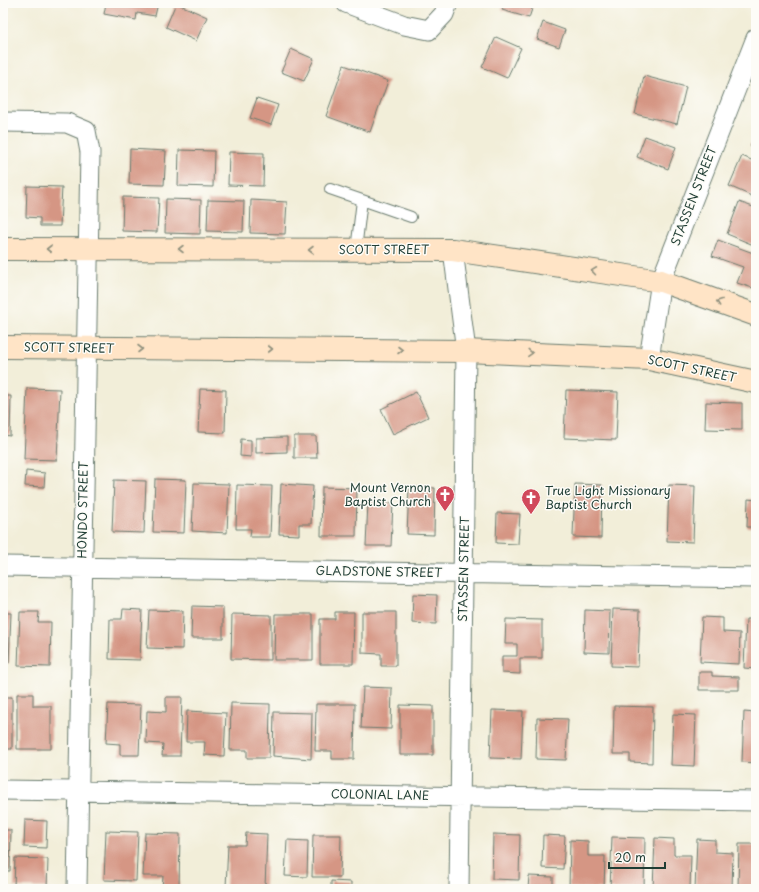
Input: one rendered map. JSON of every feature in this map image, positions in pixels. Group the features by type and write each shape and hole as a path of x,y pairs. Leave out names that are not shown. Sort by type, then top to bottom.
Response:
{"main road":[{"name":"SCOTT STREET","path":"3,249 453,250 661,281 756,315"},
{"name":"SCOTT STREET","path":"3,347 466,351 649,359 756,382"}],"street":[{"path":"346,3 404,25 429,30 444,14 448,3"},
{"name":"STASSEN STREET","path":"649,359 661,281 756,38"},
{"name":"HONDO STREET","path":"3,122 67,124 86,131 90,152 77,889"},
{"name":"STASSEN STREET","path":"453,250 466,351 459,889"},
{"name":"GLADSTONE STREET","path":"3,566 756,578"},
{"name":"COLONIAL LANE","path":"3,790 756,801"}],"lane":[{"path":"330,189 411,217"},
{"path":"356,250 362,200"}],"building":[{"path":"106,3 158,3 155,16 137,13 136,20 104,14"},
{"path":"176,3 207,17 196,41 166,27"},
{"path":"504,3 534,3 529,18 502,10"},
{"path":"543,22 565,30 559,47 537,39"},
{"path":"496,37 521,48 507,78 482,67"},
{"path":"291,49 314,59 304,81 281,72"},
{"path":"344,65 388,81 370,132 326,116"},
{"path":"644,76 686,87 677,124 635,114"},
{"path":"257,98 278,105 271,125 250,118"},
{"path":"756,133 756,149 750,146"},
{"path":"645,136 676,147 668,169 637,157"},
{"path":"130,149 166,151 164,185 129,184"},
{"path":"179,150 214,151 213,187 178,186"},
{"path":"229,152 264,153 263,186 228,185"},
{"path":"742,156 756,162 756,198 729,186"},
{"path":"3,173 6,174 4,213 3,213"},
{"path":"27,186 62,187 60,226 40,226 40,218 26,217"},
{"path":"123,197 159,198 157,232 122,231"},
{"path":"166,199 201,200 200,234 165,233"},
{"path":"208,200 244,201 243,232 207,231"},
{"path":"251,200 287,202 285,234 250,233"},
{"path":"739,202 756,208 756,246 727,234"},
{"path":"718,240 756,254 756,289 737,283 743,267 712,256"},
{"path":"27,388 60,389 57,460 24,459"},
{"path":"200,389 226,390 225,433 198,432"},
{"path":"566,390 618,392 616,440 564,438"},
{"path":"416,392 428,417 393,434 381,409"},
{"path":"3,396 11,396 10,436 3,435"},
{"path":"706,402 742,403 742,430 705,429"},
{"path":"294,436 316,436 317,458 294,458"},
{"path":"287,437 287,452 256,453 256,438"},
{"path":"241,439 251,440 251,457 240,456"},
{"path":"26,471 45,473 44,487 25,486"},
{"path":"155,479 186,480 184,533 153,532"},
{"path":"114,480 146,481 144,533 112,532"},
{"path":"194,483 229,484 227,533 192,531"},
{"path":"281,484 313,486 311,524 299,524 299,535 279,534"},
{"path":"575,484 602,485 601,538 573,537"},
{"path":"237,485 272,486 270,537 250,537 251,529 236,529"},
{"path":"669,485 695,486 693,542 667,541"},
{"path":"322,487 357,488 356,536 321,536"},
{"path":"409,487 435,488 434,535 407,534"},
{"path":"748,499 756,500 756,527 747,527"},
{"path":"368,502 393,503 391,546 366,546"},
{"path":"497,513 520,514 518,544 496,543"},
{"path":"413,594 437,595 436,624 412,623"},
{"path":"192,606 223,607 223,638 191,638"},
{"path":"123,609 142,610 140,660 109,659 110,619 122,619"},
{"path":"613,609 640,610 638,667 611,666"},
{"path":"149,610 183,611 182,649 147,648"},
{"path":"585,610 610,611 609,653 584,652"},
{"path":"20,612 39,612 38,622 51,622 50,667 18,666"},
{"path":"335,612 354,612 353,664 320,664 320,619 335,619"},
{"path":"362,612 396,612 396,666 381,666 381,654 362,653"},
{"path":"3,613 11,613 9,663 3,663"},
{"path":"232,614 271,615 271,660 231,659"},
{"path":"275,614 313,614 313,660 274,660"},
{"path":"702,617 723,618 723,632 740,633 739,664 700,662"},
{"path":"506,619 542,620 542,658 520,658 520,674 502,673 502,656 517,656 517,644 505,644"},
{"path":"746,619 756,619 756,669 744,668"},
{"path":"699,672 712,672 712,676 739,677 739,690 699,690"},
{"path":"363,687 392,688 391,729 361,728"},
{"path":"17,694 33,694 33,706 51,706 51,749 17,749"},
{"path":"3,697 12,697 12,749 3,749"},
{"path":"166,697 182,697 180,756 162,756 163,744 146,743 147,711 166,712"},
{"path":"231,703 270,704 269,758 247,758 247,750 230,750"},
{"path":"108,704 141,705 139,755 120,755 120,744 106,743"},
{"path":"316,704 355,704 354,759 332,759 332,751 315,751"},
{"path":"400,705 433,706 433,755 400,755"},
{"path":"614,706 653,707 652,763 630,762 630,754 613,754"},
{"path":"492,710 523,711 521,759 490,758"},
{"path":"187,711 226,713 224,756 204,755 205,742 186,742"},
{"path":"274,712 312,713 311,759 273,756"},
{"path":"744,712 756,713 756,763 742,762"},
{"path":"673,714 696,715 694,766 671,765"},
{"path":"537,718 568,719 566,760 536,759"},
{"path":"25,820 47,821 46,848 24,847"},
{"path":"3,830 11,830 10,871 3,871"},
{"path":"106,831 138,832 136,881 104,880"},
{"path":"145,833 180,834 179,889 162,889 163,876 143,876"},
{"path":"246,833 267,834 265,888 226,887 228,845 245,845"},
{"path":"493,834 520,835 519,880 492,879"},
{"path":"313,835 341,835 340,877 312,877"},
{"path":"543,835 565,836 563,869 542,868"},
{"path":"612,837 645,838 644,889 610,889"},
{"path":"655,838 674,839 674,855 691,855 690,889 653,889"},
{"path":"697,839 715,840 715,852 733,853 732,889 695,889"},
{"path":"287,840 308,841 307,877 285,876"},
{"path":"570,840 588,841 588,856 605,856 604,889 569,888"},
{"path":"739,844 756,844 756,889 738,889"},
{"path":"15,858 48,859 47,888 14,887"},
{"path":"529,876 553,877 553,889 528,889"},
{"path":"331,881 351,882 351,889 331,889"}],"place":[{"name":"Mount Vernon Baptist Church","path":"445,512"},
{"name":"True Light Missionary Baptist Church","path":"531,515"}]}
